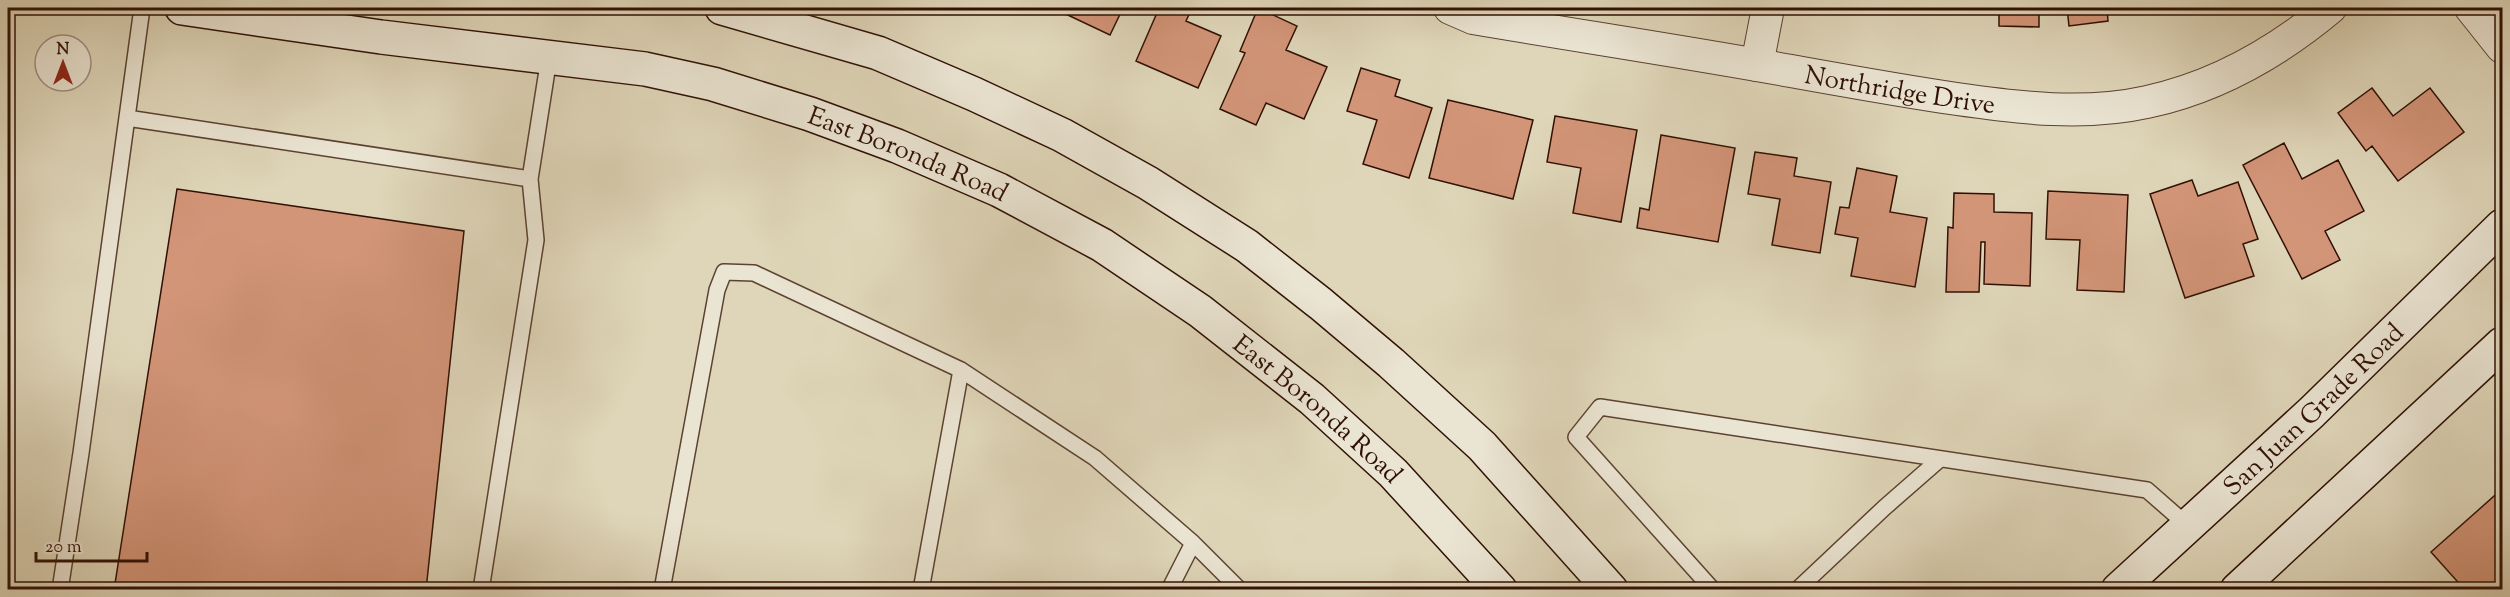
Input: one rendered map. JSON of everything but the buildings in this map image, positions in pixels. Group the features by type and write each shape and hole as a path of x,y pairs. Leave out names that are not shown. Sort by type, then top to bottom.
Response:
{"main road":[{"name":"East Boronda Road","path":"182,8 381,37 645,69 713,84 810,114 897,146 999,190 1102,245 1200,311 1312,399 1393,473 1500,590"},
{"path":"722,8 878,53 974,94 1062,135 1148,183 1247,246 1382,356 1482,446 1611,590"},
{"name":"San Juan Grade Road","path":"2118,590 2312,412 2502,226"},
{"path":"2237,590 2502,344"}],"street":[{"name":"Northridge Drive","path":"1450,8 1473,18 1905,92 1992,104 2052,109 2097,109 2156,100 2189,92 2226,77 2272,51 2330,8"},
{"path":"1757,65 1768,8"},
{"path":"2471,8 2502,47"}],"lane":[{"path":"60,590 142,8"},
{"path":"481,590 536,240 530,179 549,58"},
{"path":"127,118 530,179"},
{"path":"662,590 717,290 724,272 754,273 961,370 1095,458 1193,543 1240,590"},
{"path":"921,590 961,370"},
{"path":"1713,590 1576,437 1600,407 2146,490 2187,525"},
{"path":"1797,590 1940,459"},
{"path":"1168,590 1193,543"}]}
